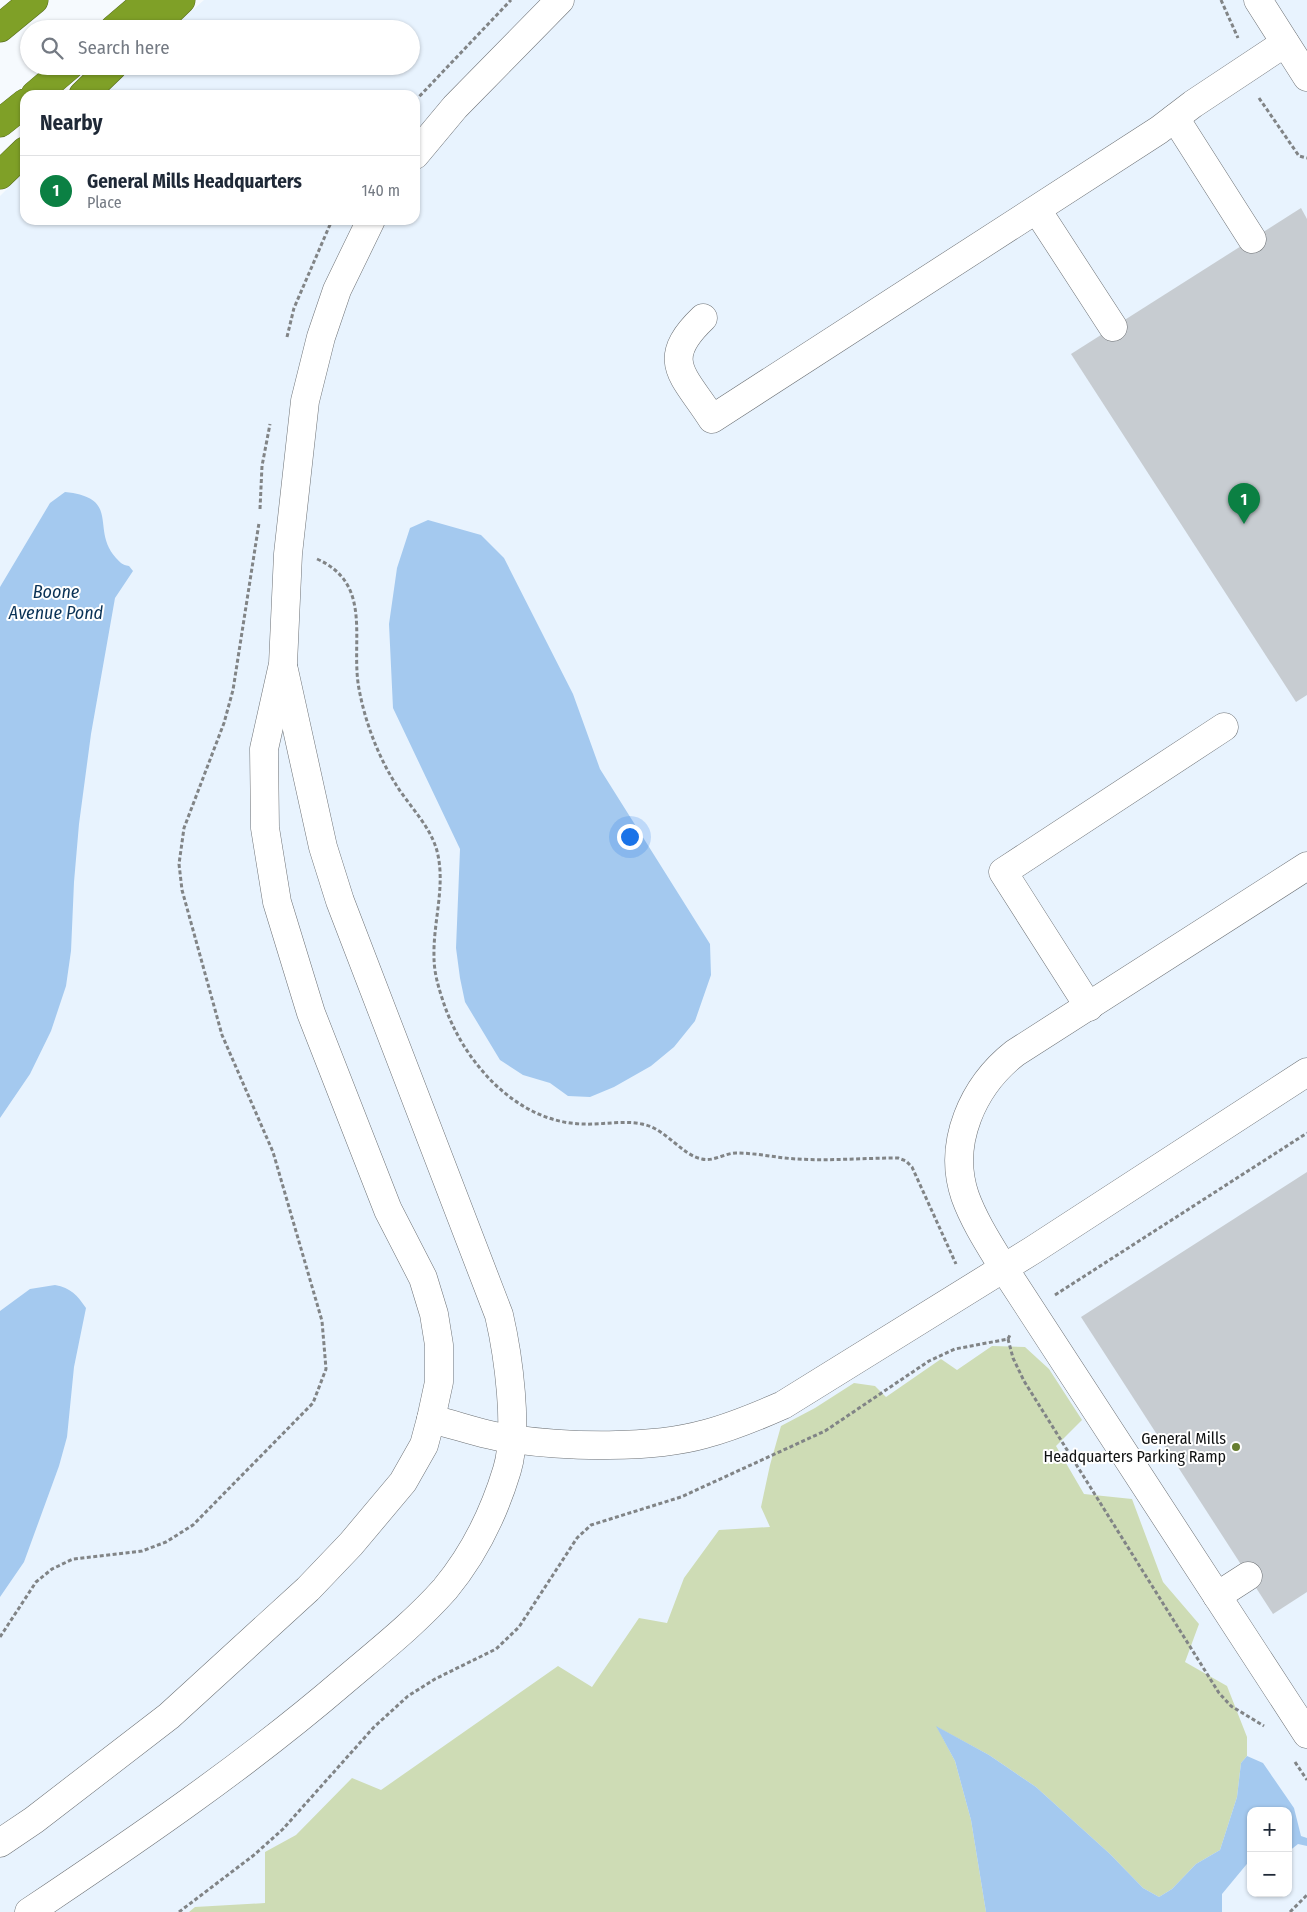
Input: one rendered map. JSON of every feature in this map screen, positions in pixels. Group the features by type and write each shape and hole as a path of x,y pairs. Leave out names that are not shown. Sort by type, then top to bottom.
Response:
{"highway":[{"path":"0,28 34,0"},
{"path":"125,20 148,0"},
{"path":"160,20 181,0"},
{"path":"41,90 58,75"},
{"path":"88,90 104,75"},
{"path":"0,123 20,107"},
{"path":"0,175 20,156"}],"lane":[{"path":"420,149 455,107 560,0"},
{"path":"1258,0 1307,76"},
{"path":"703,318 681,343 677,356 680,369 712,419 1037,210 1285,43"},
{"path":"1175,118 1252,239"},
{"path":"1037,210 1112,327"},
{"path":"0,1843 34,1820 168,1716 308,1588 351,1544 403,1482 424,1445 431,1418 439,1382 440,1345 434,1314 423,1278 388,1210 311,1013 278,902 265,828 264,749 283,664 288,554 305,401 321,337 337,290 369,225"},
{"path":"29,1912 226,1777 395,1638 437,1597 464,1564 479,1540 508,1468 511,1439 507,1349 499,1315 340,901 323,847 283,664"},
{"path":"1089,1007 1003,872 1224,727"},
{"path":"1307,866 1015,1053 998,1066 970,1107 960,1152 960,1174 974,1217 1003,1268 1307,1734"},
{"path":"431,1418 511,1439 583,1444 646,1444 703,1435 746,1422 784,1405 1003,1268 1307,1072"},
{"path":"1217,1596 1248,1576"}],"path":[{"path":"420,96 511,0"},
{"path":"286,343 294,308 330,225"},
{"path":"0,1637 36,1582 52,1569 73,1559 142,1551 166,1542 193,1525 313,1403 326,1369 322,1321 273,1152 222,1035 182,890 179,864 184,828 224,723 233,690 260,514 262,466 271,418"},
{"path":"254,552 288,554 318,560 333,568 350,590 356,604 356,667 367,720 379,754 395,783 429,833 436,849 440,875 433,955 435,976 455,1030 469,1056 489,1078 526,1106 557,1120 582,1124 641,1124 655,1128 693,1157 705,1160 733,1153 797,1159 898,1158 906,1161 920,1185 960,1272"},
{"path":"1267,1727 1231,1706 1219,1693 1024,1381 1013,1358 1008,1339 1013,1328 1047,1300 1307,1133"},
{"path":"179,1912 247,1861 283,1828 374,1727 408,1696 435,1679 496,1649 519,1627 577,1538 590,1525 681,1497 825,1431 929,1361 955,1349 1008,1339"},
{"path":"1291,1755 1307,1780"},
{"path":"1290,1912 1307,1895"}],"shaded area":[{"path":"204,0 1307,0 1307,1912 0,1912 0,196 20,176 20,225 420,225 420,90 107,90 122,75 420,75 420,20 181,20"}],"green space":[{"path":"992,1346 1025,1347 1049,1369 1082,1420 1056,1446 1084,1494 1132,1499 1163,1582 1199,1624 1185,1662 1227,1686 1247,1737 1247,1756 1241,1763 1237,1797 1220,1850 1196,1864 1172,1889 1159,1897 1143,1888 1110,1854 1036,1787 989,1755 937,1727 955,1761 971,1820 986,1912 189,1912 195,1907 265,1903 265,1852 296,1835 352,1778 381,1790 558,1666 592,1687 639,1618 667,1623 684,1578 719,1530 770,1527 761,1507 781,1426 815,1408 854,1383 875,1386 886,1397 941,1359 957,1370"}],"water":[{"name":"Boone Avenue Pond","path":"65,492 82,495 93,501 99,508 102,516 109,547 119,561 129,566 133,571 115,598 91,734 79,824 71,951 66,986 51,1031 30,1074 0,1118 0,587 50,503"},
{"path":"428,520 481,535 504,558 573,694 600,769 710,944 711,975 695,1021 674,1047 651,1066 614,1087 590,1097 568,1096 550,1083 523,1075 500,1060 465,1002 456,948 460,849 393,708 389,624 397,568 410,528"},
{"path":"55,1285 73,1293 86,1308 74,1367 67,1437 59,1466 24,1562 0,1597 0,1311 30,1289"},
{"path":"936,1726 989,1755 1036,1787 1110,1854 1143,1888 1159,1897 1172,1889 1196,1864 1220,1850 1237,1797 1241,1763 1247,1756 1263,1763 1294,1808 1301,1836 1307,1838 1307,1846 1298,1844 1292,1849 1292,1807 1247,1807 1247,1864 1222,1894 1222,1912 986,1912 971,1820 955,1761"}],"building":[{"path":"1301,208 1307,219 1307,695 1296,702 1071,354"},
{"name":"General Mills Headquarters Parking Ramp","path":"1307,1172 1307,1592 1273,1614 1081,1317"}],"place":[{"name":"General Mills Headquarters","path":"1244,524"},
{"name":"General Mills Headquarters Parking Ramp","path":"1236,1447"}]}
